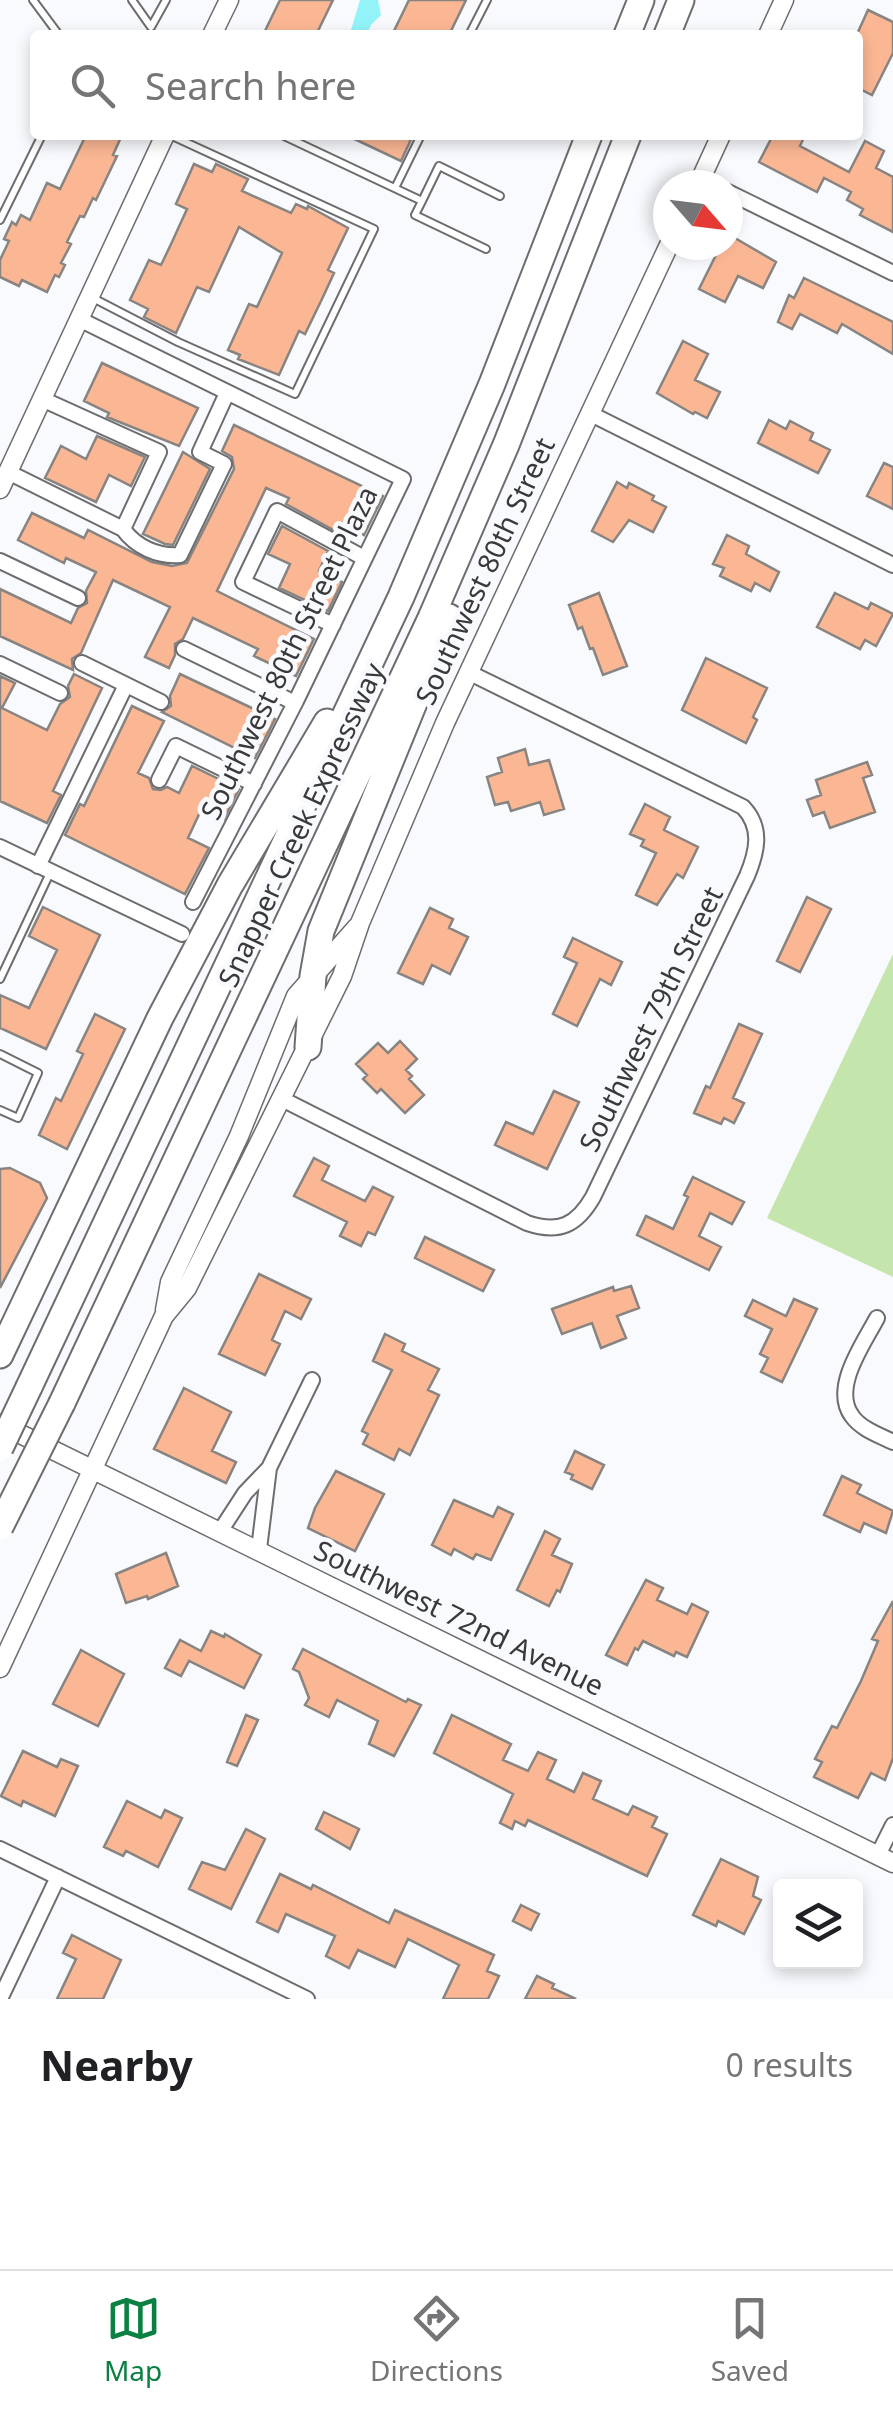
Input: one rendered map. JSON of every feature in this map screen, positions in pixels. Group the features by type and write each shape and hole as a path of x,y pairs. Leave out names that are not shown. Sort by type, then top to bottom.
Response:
{"highway":[{"path":"629,30 642,0"},
{"path":"669,30 680,0"},
{"name":"Snapper Creek Expressway","path":"0,1448 401,597 492,384 586,140"},
{"name":"Snapper Creek Expressway","path":"0,1527 399,688 482,503 626,140"},
{"path":"308,1047 321,930 480,542 482,503"},
{"path":"0,1356 160,1018 222,902 401,597"}],"street":[{"path":"214,30 229,0"},
{"path":"770,30 784,0"},
{"path":"166,140 4,480 123,529 148,550 180,555 224,464 200,452 227,393"},
{"path":"709,170 720,140"},
{"path":"743,199 893,274"},
{"name":"Southwest 80th Street","path":"0,1668 164,1316 186,1288 308,1047 352,952 360,923 468,672 663,260"},
{"name":"Southwest 80th Street Plaza","path":"79,319 403,479 193,902"},
{"path":"42,399 159,452 123,529"},
{"path":"589,412 893,564"},
{"path":"333,625 243,582 276,511 364,558"},
{"path":"0,561 78,598"},
{"path":"184,649 295,703"},
{"path":"82,663 160,702"},
{"path":"0,664 60,693"},
{"name":"Southwest 79th Street","path":"282,1100 527,1224 551,1229 570,1225 599,1186 747,876 756,846 756,826 734,802 468,672"},
{"path":"45,869 126,685"},
{"path":"159,780 176,746 254,784"},
{"path":"0,847 182,934"},
{"name":"Southwest 80th Street","path":"164,1316 170,1282 239,1136 290,1008 360,923"},
{"path":"877,1318 848,1379 846,1397 850,1415 893,1442"},
{"path":"221,1530 245,1494 269,1468 312,1380"},
{"name":"Southwest 72nd Avenue","path":"0,1423 886,1859"},
{"path":"259,1549 269,1468"},
{"path":"245,1494 264,1504"},
{"path":"886,1859 893,1825"},
{"path":"0,1850 306,1999"},
{"path":"0,1999 58,1877"}],"lane":[{"path":"34,0 55,30"},
{"path":"132,0 151,28 166,0"},
{"path":"472,30 487,0"},
{"path":"0,220 40,140"},
{"path":"90,296 178,342 295,394 374,229 179,140"},
{"path":"293,140 422,201"},
{"path":"394,188 418,140"},
{"path":"486,248 415,215 439,166 500,196"},
{"path":"0,979 45,869"},
{"path":"0,1054 38,1073 18,1118 0,1110"}],"green space":[{"path":"893,954 893,1277 767,1218"}],"water":[{"path":"360,0 378,0 381,15 368,30 351,30"}],"building":[{"path":"280,0 333,0 318,30 265,30"},
{"path":"409,0 466,0 451,30 394,30"},
{"path":"868,10 893,22 893,53 872,95 863,90 863,30 859,30"},
{"path":"84,140 120,140 113,155 117,156 96,200 93,198 84,217 80,216 67,242 71,244 61,263 65,265 47,292 22,280 19,286 0,277 0,260 9,241 4,239 12,222 16,225 21,215 30,220 47,183 60,189"},
{"path":"357,140 411,140 401,161"},
{"path":"770,140 803,140 800,146 849,172 865,141 884,151 876,168 893,177 893,232 860,215 863,209 847,200 851,192 824,178 817,192 759,162"},
{"path":"194,164 212,172 216,164 248,179 242,191 291,213 296,204 307,209 308,206 348,228 328,270 334,273 322,299 305,334 299,331 279,375 238,359 240,355 228,350 249,304 257,307 282,253 239,227 209,292 197,287 176,333 144,317 148,309 130,300 149,260 161,265 172,242 187,209 176,204"},
{"path":"743,243 776,262 763,288 738,276 725,302 699,289 714,260 743,260"},
{"path":"804,278 893,322 893,354 842,324 837,333 800,314 792,329 778,322 789,295 794,298"},
{"path":"683,341 708,354 695,380 720,392 707,418 657,393"},
{"path":"102,363 198,408 179,446 107,417 109,413 84,401"},
{"path":"769,420 786,429 790,421 813,433 810,440 830,450 818,473 758,443"},
{"path":"234,425 383,496 364,535 341,524 337,532 286,504 289,498 266,488 217,591 314,639 296,676 254,656 258,649 193,618 183,639 175,644 169,668 145,657 170,607 113,580 81,653 72,659 73,670 0,636 0,589 71,623 78,608 87,603 86,591 96,572 66,558 64,563 18,540 32,513 84,538 88,530 152,562 172,566 187,563 234,469 232,457 222,451"},
{"path":"97,436 145,457 131,486 109,475 96,502 45,478 61,446 86,459"},
{"path":"183,452 210,469 173,545 165,544 143,534"},
{"path":"884,463 893,467 893,509 867,496"},
{"path":"617,482 627,488 629,483 666,507 653,532 629,520 613,542 592,531"},
{"path":"282,526 328,551 319,571 342,582 328,611 279,588 290,564 268,554"},
{"path":"727,535 749,546 746,554 779,572 770,591 755,583 751,591 720,576 724,568 713,564"},
{"path":"599,593 627,666 603,675 569,605"},
{"path":"835,593 868,609 871,603 893,614 876,646 865,640 860,649 817,627"},
{"path":"706,658 767,688 746,743 682,710"},
{"path":"74,674 102,688 53,791 61,795 47,823 0,801 0,676 15,683 2,708 47,730 60,704 70,697 68,686"},
{"path":"180,674 275,719 255,758 162,712 171,706 170,696"},
{"path":"132,706 164,721 138,773 149,778 153,789 167,787 179,793 192,766 239,789 224,819 202,808 188,838 209,848 185,894 65,835 80,804 84,806"},
{"path":"525,749 529,765 549,760 564,809 544,815 540,802 511,811 508,802 495,805 487,777 502,772 498,758"},
{"path":"867,762 872,775 863,778 875,812 830,828 824,812 813,816 807,800 821,795 816,780"},
{"path":"645,804 670,817 664,830 698,847 683,878 677,874 657,905 636,895 656,853 641,846 644,840 630,834"},
{"path":"807,897 831,909 800,972 777,961"},
{"path":"43,907 100,935 46,1049 0,1028 0,995 29,1008 57,950 29,936"},
{"path":"430,908 453,919 449,928 468,937 450,974 432,965 423,984 398,973"},
{"path":"573,938 622,962 611,985 600,979 577,1026 553,1014 577,963 564,957"},
{"path":"95,1014 125,1029 67,1149 39,1135 56,1098 61,1101 83,1054 77,1051"},
{"path":"739,1024 762,1034 733,1098 744,1103 734,1123 724,1118 721,1124 694,1113"},
{"path":"400,1041 417,1059 406,1070 424,1095 405,1113 381,1089 377,1093 363,1079 367,1075 356,1064 378,1043 388,1053"},
{"path":"554,1091 579,1102 547,1169 495,1145 506,1122 533,1134"},
{"path":"314,1158 329,1166 322,1180 365,1201 373,1187 393,1197 375,1235 368,1232 361,1246 340,1236 347,1222 294,1196"},
{"path":"10,1168 40,1183 47,1198 0,1288 0,1169"},
{"path":"693,1177 744,1202 732,1224 710,1213 699,1236 721,1247 709,1270 637,1235 646,1216 673,1229"},
{"path":"425,1237 494,1270 483,1291 415,1258"},
{"path":"259,1274 311,1299 301,1319 285,1311 272,1340 280,1344 265,1375 219,1354"},
{"path":"631,1286 639,1308 617,1316 626,1338 601,1348 592,1323 562,1334 552,1309 613,1287 614,1291"},
{"path":"794,1299 817,1309 782,1382 761,1372 768,1358 760,1354 772,1329 745,1316 753,1300 786,1316"},
{"path":"385,1334 405,1344 402,1351 439,1369 428,1390 439,1395 410,1455 399,1449 394,1460 363,1444 368,1434 362,1431 392,1370 373,1361"},
{"path":"184,1388 231,1412 212,1451 236,1462 226,1483 154,1449"},
{"path":"575,1451 604,1465 592,1489 565,1472"},
{"path":"336,1471 384,1494 355,1551 308,1528"},
{"path":"842,1476 861,1485 857,1493 893,1511 886,1533 864,1523 860,1532 824,1515"},
{"path":"454,1500 493,1517 498,1507 513,1514 491,1560 476,1554 473,1559 454,1549 451,1555 432,1545"},
{"path":"545,1531 560,1539 552,1555 572,1564 549,1606 517,1590"},
{"path":"166,1553 178,1586 148,1599 147,1596 126,1603 116,1574"},
{"path":"646,1580 663,1588 657,1600 687,1614 692,1604 708,1612 687,1657 676,1652 674,1656 643,1641 627,1665 606,1655"},
{"path":"893,1601 893,1758 885,1780 871,1773 858,1798 814,1777 822,1762 815,1759 832,1726 837,1728 861,1681 878,1641 872,1639"},
{"path":"211,1631 224,1637 225,1634 261,1655 244,1688 189,1661 181,1676 165,1668 180,1640 201,1651"},
{"path":"303,1649 406,1702 408,1699 421,1705 394,1756 369,1744 378,1721 337,1700 329,1717 305,1705 309,1698 299,1672 293,1669"},
{"path":"81,1650 124,1674 98,1726 53,1704"},
{"path":"246,1715 258,1720 237,1766 227,1762"},
{"path":"452,1715 511,1744 503,1760 528,1771 538,1752 556,1760 547,1779 574,1792 583,1773 601,1781 593,1799 628,1815 633,1806 657,1817 652,1827 667,1834 647,1876 528,1820 525,1826 515,1821 512,1829 500,1823 513,1794 434,1753"},
{"path":"23,1751 57,1767 61,1759 78,1766 55,1816 1,1796"},
{"path":"127,1801 161,1818 165,1810 182,1818 158,1867 126,1851 123,1856 104,1847"},
{"path":"324,1812 359,1829 350,1849 316,1829"},
{"path":"246,1829 265,1839 231,1909 189,1889 202,1862 225,1870"},
{"path":"721,1859 758,1877 753,1896 761,1900 744,1934 718,1921 716,1926 693,1915"},
{"path":"280,1874 311,1889 313,1885 389,1923 395,1910 494,1955 487,1971 499,1976 488,1999 443,1999 459,1965 408,1939 395,1967 358,1950 349,1968 326,1956 335,1936 286,1914 278,1932 257,1922"},
{"path":"521,1905 539,1914 531,1930 513,1921"},
{"path":"72,1935 121,1960 103,1999 57,1999 76,1959 63,1953"},
{"path":"537,1976 554,1984 552,1988 576,1999 525,1999"}]}
